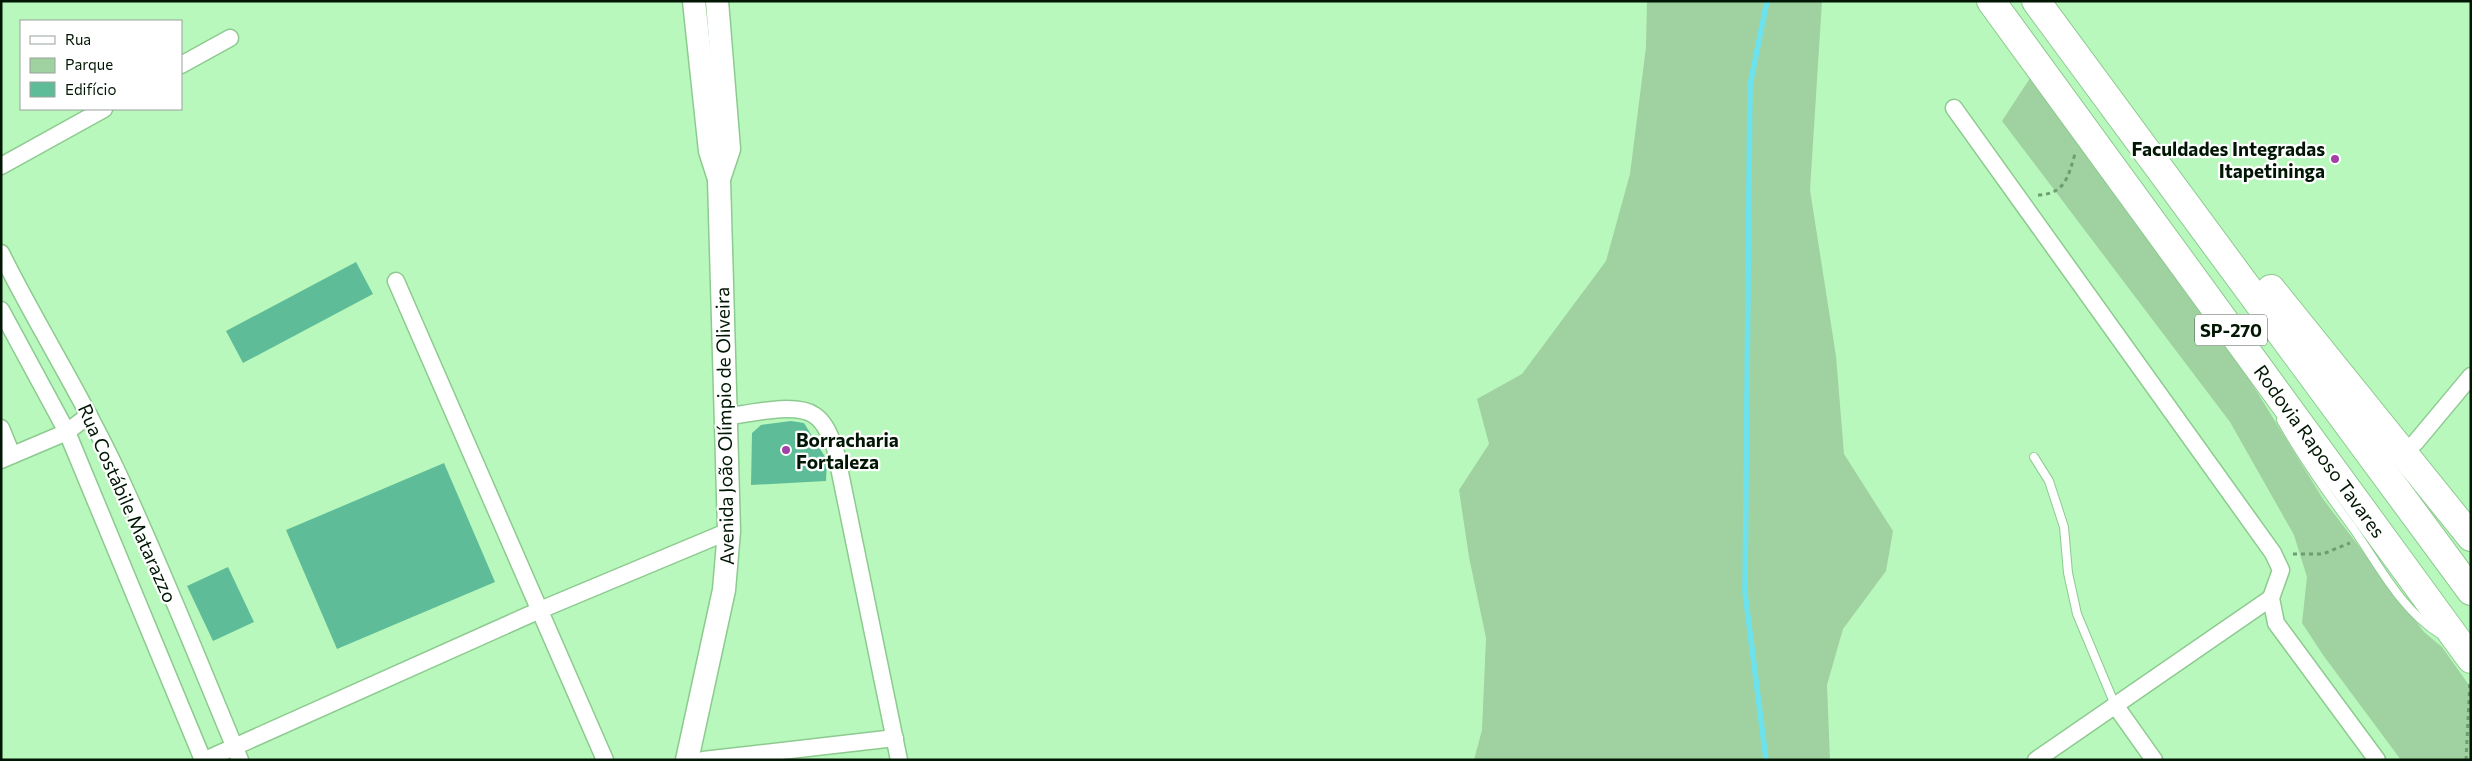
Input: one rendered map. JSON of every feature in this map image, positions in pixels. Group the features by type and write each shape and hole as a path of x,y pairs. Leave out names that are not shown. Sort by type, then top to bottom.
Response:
{"highway":[{"name":"Rodovia Raposo Tavares","path":"1991,1 2235,334 2468,660"},
{"name":"Rodovia Raposo Tavares","path":"2036,1 2471,591"},
{"path":"2146,148 2230,239 2471,537"}],"main road":[{"name":"Avenida João Olímpio de Oliveira","path":"687,760 724,590 729,531 719,179 710,151 694,1"},
{"name":"Avenida João Olímpio de Oliveira","path":"717,1 729,150 719,179"}],"street":[{"path":"182,64 230,38"},
{"path":"1954,108 2273,553 2281,570 2271,598 2276,623 2377,760"},
{"path":"1,166 102,110"},
{"name":"Rua Costábile Matarazzo","path":"1,253 26,303 89,415 115,468 238,753"},
{"path":"396,281 605,760"},
{"path":"1,305 26,303"},
{"name":"Rua Costábile Matarazzo","path":"1,310 67,432 204,760"},
{"path":"2415,443 2471,376"},
{"path":"725,416 795,409 814,414 826,427 835,448 898,760"},
{"path":"1,428 7,458 67,432 89,415"},
{"path":"204,760 238,753 540,610 729,531"},
{"path":"2036,760 2271,598"},
{"path":"2114,705 2154,760"},
{"path":"703,760 894,738"}],"lane":[{"path":"2235,334 2266,393"},
{"path":"2275,409 2306,464 2400,596 2427,626 2468,660"},
{"path":"2034,457 2050,482 2064,527 2068,573 2077,614 2114,705"}],"path":[{"path":"2016,195 2051,194 2059,189 2066,181 2083,125"},
{"path":"2273,553 2323,554 2346,545 2359,537"},
{"path":"2466,760 2468,660"}],"green space":[{"path":"1647,1 1822,1 1810,190 1836,356 1844,454 1893,531 1886,571 1843,629 1827,685 1830,760 1474,760 1482,730 1486,638 1469,557 1459,490 1489,444 1477,399 1522,374 1606,261 1630,174 1646,47"},
{"path":"2034,72 2214,322 2323,499 2424,632 2442,647 2471,688 2471,760 2401,760 2323,655 2302,623 2307,577 2294,535 2230,422 2002,121"}],"building":[{"path":"356,262 373,294 243,363 226,331"},
{"name":"Borracharia Fortaleza","path":"791,421 804,423 827,460 826,481 751,485 752,433 761,425"},
{"path":"444,463 495,582 337,649 286,530"},
{"path":"228,567 254,622 213,641 187,586"}],"waterway":[{"path":"1766,760 1745,593 1750,85 1767,1"}],"place":[{"name":"Faculdades Integradas Itapetininga","path":"2335,159"},
{"name":"Borracharia Fortaleza","path":"786,450"}]}
